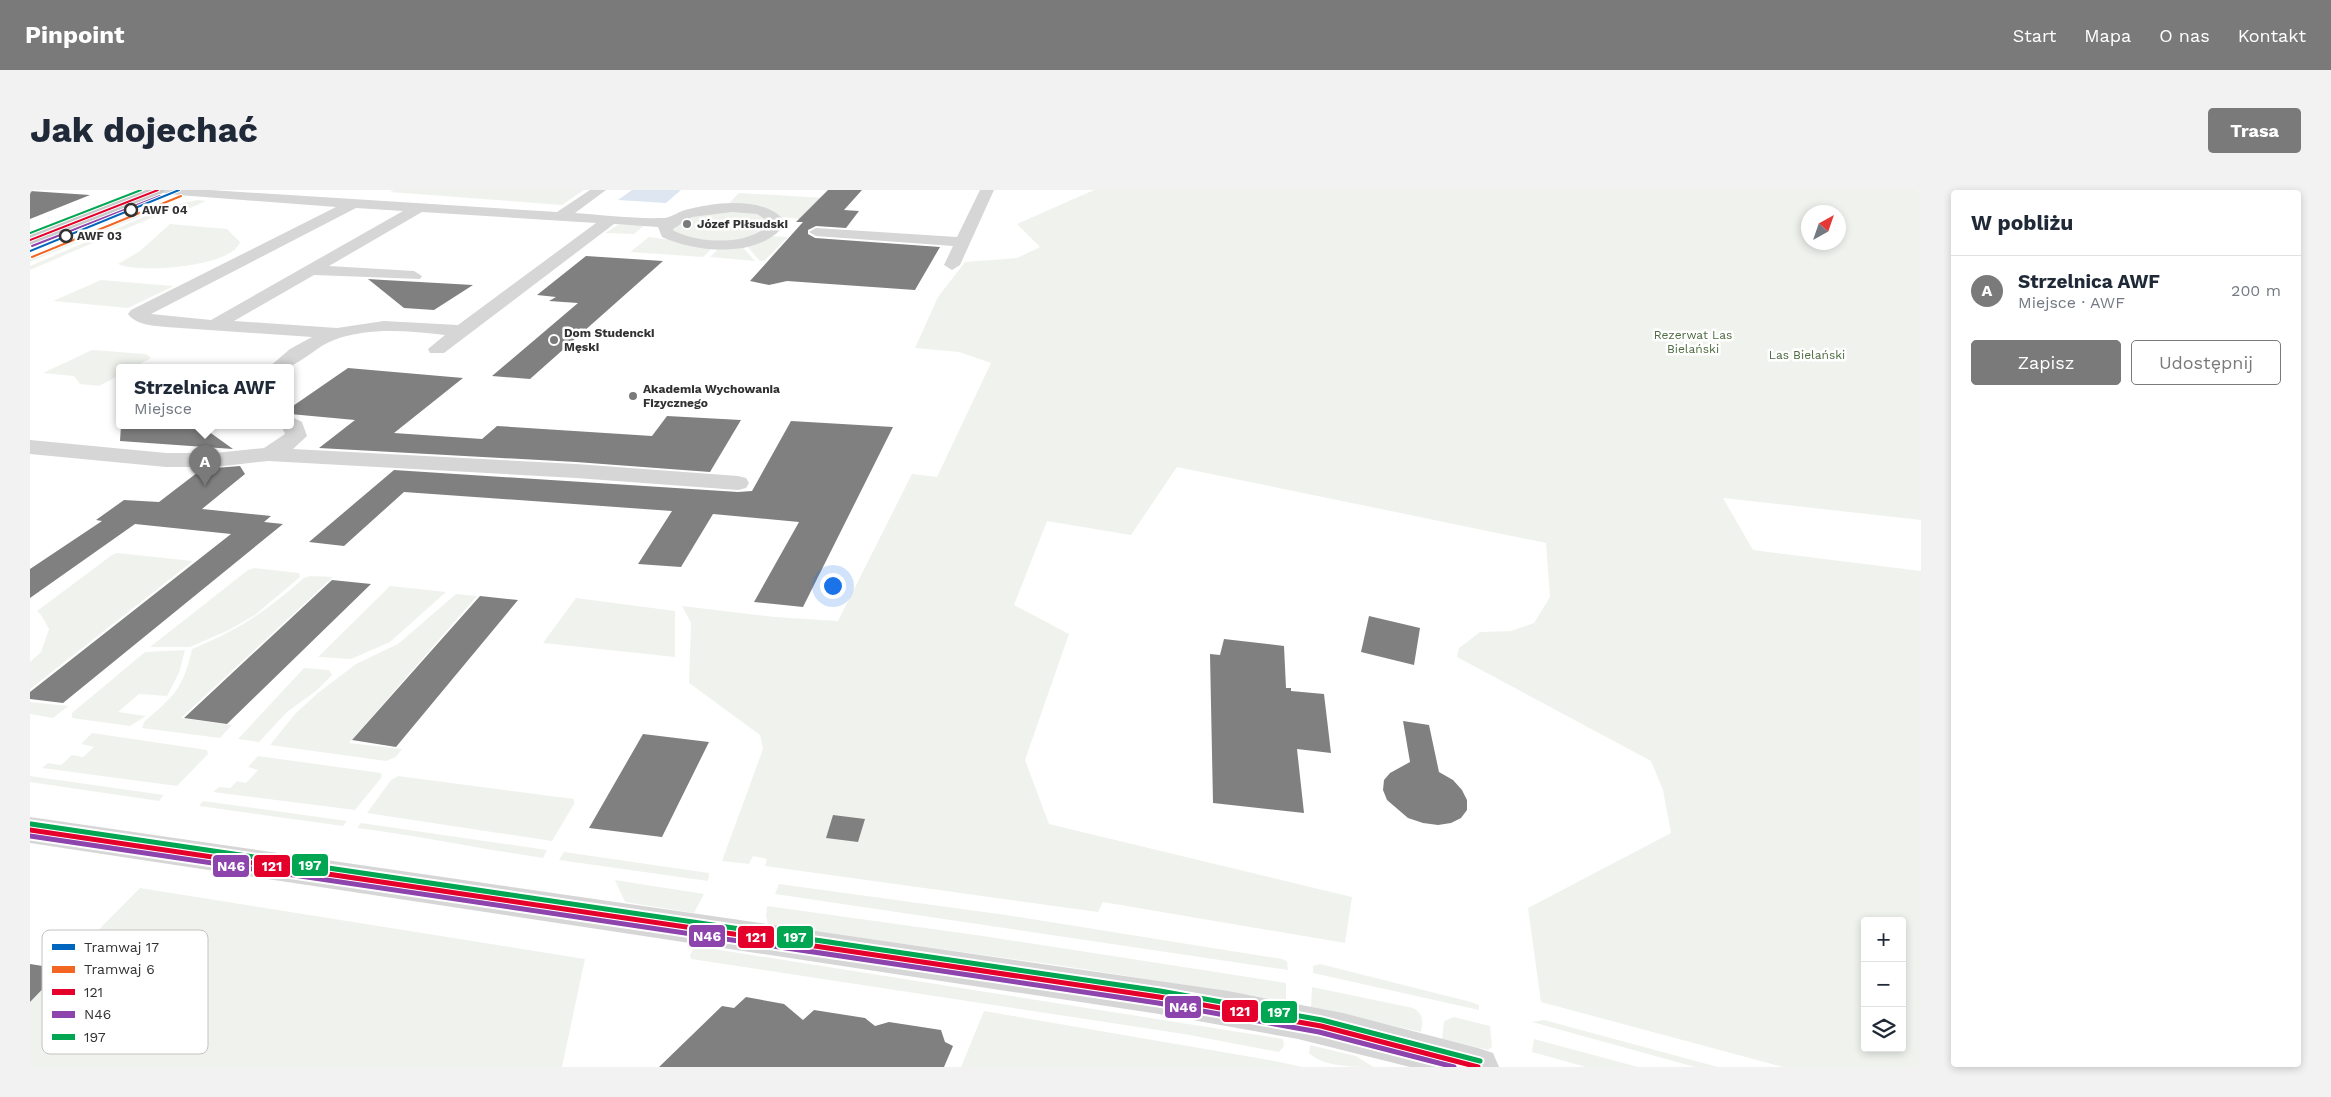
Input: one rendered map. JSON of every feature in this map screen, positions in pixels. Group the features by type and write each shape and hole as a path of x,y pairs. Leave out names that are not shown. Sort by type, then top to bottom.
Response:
{"main road":[{"path":"30,230 131,190"},
{"path":"30,240 158,190"}],"street":[{"path":"166,190 352,205 669,223 695,212 742,208 766,212 776,217 779,223 776,229"},
{"path":"382,190 137,314 151,320 337,333 385,325 463,331"},
{"path":"561,216 599,190"},
{"path":"952,264 987,190"},
{"path":"214,324 421,208"},
{"path":"437,349 611,219"},
{"path":"669,223 665,228 667,234 686,242 702,244 737,243 754,240 776,229 795,230"},
{"path":"816,232 963,242"},
{"path":"312,270 414,276"},
{"path":"282,364 310,345 337,333"},
{"path":"268,454 278,450 296,436 294,425"},
{"path":"30,447 166,460 215,460 268,454 738,483"},
{"path":"371,476 389,461"},
{"path":"30,830 739,935 851,954 1128,992 1298,1021 1430,1060 1478,1067"}],"green space":[{"path":"394,190 584,190 562,205 390,192"},
{"path":"1094,190 1921,190 1921,520 1723,498 1753,550 1921,571 1921,1067 1783,1067 1541,1002 1528,908 1671,833 1663,790 1651,761 1457,657 1459,648 1480,632 1511,631 1534,623 1550,597 1546,543 1177,467 1131,535 1047,521 1014,605 1069,634 1025,760 1049,824 1352,897 1345,943 1103,902 1098,912 765,866 767,859 753,856 749,864 722,861 763,749 760,735 689,683 691,623 682,606 775,617 838,621 912,474 937,477 991,363 959,352 915,348 938,297 965,262 1017,258 1040,247 1017,224"},
{"path":"739,193 826,198 817,207 811,207 800,219 726,206"},
{"path":"198,200 206,201 190,208 165,212 30,270 30,266 171,205"},
{"path":"751,211 774,222 760,233 742,240 723,243 705,242 675,233 673,228 690,217 709,212"},
{"path":"130,215 143,215 30,262 30,256"},
{"path":"170,224 227,229 240,242 234,251 204,263 164,268 129,267 118,264 140,251"},
{"path":"618,225 645,225 634,234 605,233"},
{"path":"770,236 788,237 764,261 760,261 744,243"},
{"path":"649,237 715,246 703,257 630,252"},
{"path":"740,244 755,261 710,257 721,246"},
{"path":"101,280 174,286 128,308 53,301"},
{"path":"92,350 146,354 151,358 140,364 116,364 116,377 99,386 80,384 74,376 43,373"},
{"path":"117,553 193,561 30,689 30,662 41,652 49,629 37,611"},
{"path":"254,568 299,573 300,577 255,615 229,630 190,647 150,647 248,570"},
{"path":"310,576 333,577 181,718 232,725 220,738 142,728 144,722 176,691 185,674 192,649 251,619 277,601 304,578"},
{"path":"390,586 446,592 390,642 351,659 318,657"},
{"path":"456,594 477,596 349,743 402,749 396,757 386,761 270,745 295,714 318,693 356,664 398,644"},
{"path":"576,598 675,611 675,657 543,643"},
{"path":"185,650 179,673 167,696 139,694 118,712 146,716 130,726 72,718 72,713 145,652"},
{"path":"304,668 329,670 332,675 316,691 287,712 259,742 238,739"},
{"path":"30,702 68,706 53,718 30,714"},
{"path":"92,733 207,750 208,754 177,786 42,768 48,763 61,765 72,755 83,757 94,747 81,744"},
{"path":"258,756 381,773 382,777 355,810 213,792 219,787 230,788 237,781 246,783 258,770 248,767"},
{"path":"30,776 164,795 159,801 30,782"},
{"path":"398,776 574,799 574,804 552,841 367,813 391,780"},
{"path":"203,801 347,821 343,826 199,806"},
{"path":"361,823 547,850 543,858 357,828"},
{"path":"564,852 709,873 708,881 559,860"},
{"path":"615,880 704,894 694,913 625,902"},
{"path":"779,884 1006,915 1282,959 1287,961 1288,970 775,894"},
{"path":"140,888 585,959 562,1067 30,1067 30,999 42,987 42,1054 208,1054 208,930 98,930"},
{"path":"767,906 983,936 1286,983 1286,1001 1063,966 768,925 766,916"},
{"path":"695,946 1283,1039 1284,1046 1279,1052 1184,1034 691,959 690,955"},
{"path":"1320,964 1471,1002 1479,1005 1479,1010 1313,973 1313,966"},
{"path":"1312,987 1413,1008 1422,1018 1421,1032 1311,1007"},
{"path":"984,1011 1275,1061 1302,1067 961,1067"},
{"path":"1454,1017 1490,1026 1492,1047 1488,1050 1442,1039 1444,1021"},
{"path":"1544,1020 1718,1067 1695,1067 1532,1022"},
{"path":"1534,1039 1638,1067 1586,1067 1532,1052"},
{"path":"1310,1045 1356,1056 1373,1067 1330,1064 1315,1058 1309,1053"}],"shaded area":[{"path":"632,190 681,190 666,203 618,200"}],"building":[{"path":"828,190 862,190 844,210 859,211 846,228 816,226 808,230 808,234 815,238 940,247 915,290 787,281 769,285 750,281 803,222 796,222"},
{"path":"30,191 90,195 30,219"},
{"name":"Dom Studencki Męski","path":"586,256 663,261 530,379 492,376 578,303 549,301 556,297 537,295"},
{"path":"368,279 473,285 434,310 404,308"},
{"path":"348,368 463,378 394,433 482,439 497,426 652,436 667,416 741,420 710,472 576,462 319,448 355,420 294,414 294,405"},
{"path":"791,421 893,427 803,607 754,602 799,522 713,514 681,567 638,564 672,511 404,492 344,546 309,542 394,470 738,492 752,491"},
{"path":"121,429 205,429 233,449 120,441"},
{"path":"240,466 245,474 202,509 271,516 264,522 283,524 63,703 30,699 30,692 231,534 135,524 30,598 30,569 102,521 96,520 124,500 159,502 202,469"},
{"path":"332,580 371,584 227,724 184,718"},
{"path":"480,596 518,600 396,747 352,740"},
{"path":"1369,616 1420,628 1414,665 1361,652"},
{"path":"1224,639 1284,646 1286,688 1291,688 1291,691 1324,694 1331,753 1297,749 1304,813 1213,803 1210,654 1220,655"},
{"path":"1403,721 1429,725 1439,772 1453,780 1462,790 1467,800 1467,810 1461,818 1451,823 1438,825 1423,823 1408,818 1387,800 1383,790 1384,780 1390,773 1410,762"},
{"path":"643,734 709,742 662,837 589,828"},
{"path":"833,815 865,819 858,842 826,838"},
{"path":"30,964 42,966 42,990 30,1002"},
{"path":"746,997 784,1004 803,1020 814,1010 865,1018 875,1026 889,1022 941,1030 945,1042 953,1046 944,1067 659,1067 722,1006 734,1008"}],"tram line":[{"name":"17","path":"30,251 179,190"},
{"name":"6","path":"32,257 181,196"}],"transit line":[{"name":"197","path":"30,233 141,190"},
{"name":"121","path":"30,240 158,190"},
{"name":"N46","path":"32,246 160,196"},
{"name":"197","path":"31,824 1160,991 1322,1020 1480,1061"},
{"name":"121","path":"30,830 1159,997 1321,1026 1478,1067"},
{"name":"N46","path":"30,836 1158,1003 1319,1032 1454,1067"}],"place":[{"name":"AWF 04","path":"131,210"},
{"name":"Józef Piłsudski","path":"687,224"},
{"name":"AWF 03","path":"66,236"},
{"name":"Dom Studencki Męski","path":"554,340"},
{"name":"Akademia Wychowania Fizycznego","path":"633,396"},
{"name":"Strzelnica AWF","path":"205,486"}],"park label":[{"name":"Rezerwat Las Bielański","path":"1693,342"},
{"name":"Las Bielański","path":"1807,355"}]}
